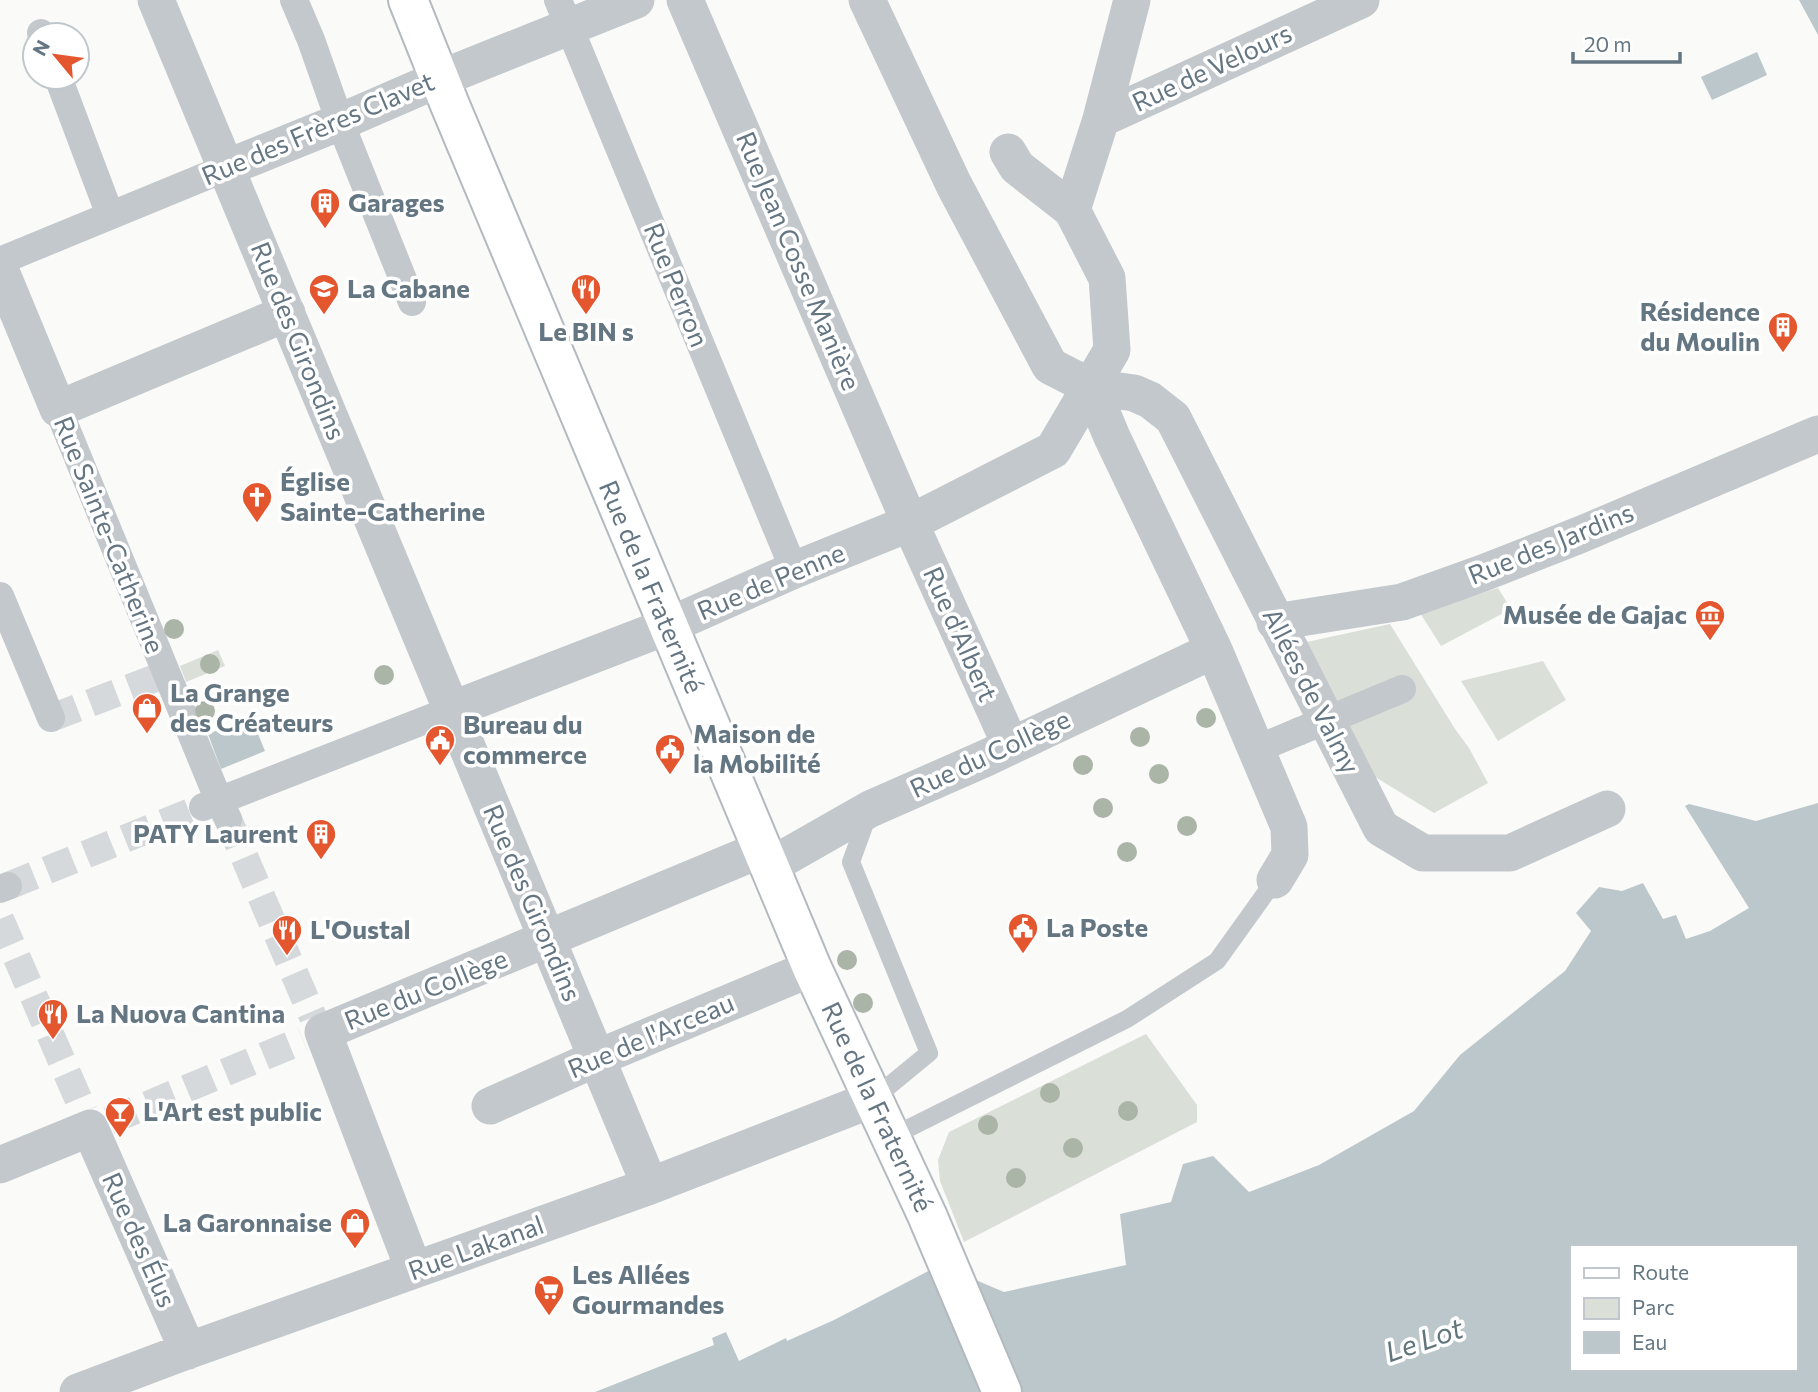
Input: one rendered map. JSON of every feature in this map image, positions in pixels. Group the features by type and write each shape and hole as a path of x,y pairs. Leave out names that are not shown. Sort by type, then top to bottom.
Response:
{"main road":[{"name":"Rue de la Fraternité","path":"408,0 812,968 940,1245 1002,1392"}],"street":[{"name":"Rue des Girondins","path":"156,0 650,1186"},
{"path":"294,0 312,40 340,122 412,302"},
{"name":"Rue des Frères Clavet","path":"0,261 439,79 564,14 636,0"},
{"name":"Rue Jean Cosse Manière","path":"685,0 910,523"},
{"name":"Allées de Valmy","path":"867,0 954,186 1050,366 1091,387 1134,393 1150,400 1173,418 1381,828 1423,853 1510,853 1607,809"},
{"path":"1072,210 1101,119 1132,0"},
{"name":"Rue de Velours","path":"1101,119 1361,0"},
{"name":"Rue Perron","path":"564,14 794,570"},
{"path":"63,91 110,215"},
{"path":"1008,152 1017,167 1072,210 1108,278 1112,350 1091,387 1112,437 1214,650 1289,827 1290,855 1275,880"},
{"name":"Rue Sainte-Catherine","path":"0,269 216,809"},
{"path":"58,409 286,313"},
{"name":"Rue de Penne","path":"216,809 451,710 668,626 794,570 910,523 1053,450 1091,387"},
{"name":"Rue des Jardins","path":"1275,622 1402,602 1556,544 1818,434"},
{"name":"Rue d'Albert","path":"910,523 1011,746"},
{"path":"0,596 51,719"},
{"name":"Rue du Collège","path":"415,1270 313,1030 766,857 986,758 1214,650"},
{"path":"1257,749 1402,689"},
{"name":"Rue de l'Arceau","path":"490,1106 812,968"},
{"name":"Rue Lakanal","path":"78,1392 650,1186 873,1099"},
{"name":"Rue des Élus","path":"0,1165 94,1121 188,1351"}],"lane":[{"path":"870,809 851,862 929,1052 873,1099"},
{"path":"891,1137 1128,1019 1217,961 1275,880"}],"green space":[{"path":"1498,588 1511,609 1441,646 1420,613"},
{"path":"1390,624 1469,748 1488,783 1434,813 1367,772 1302,643"},
{"path":"218,650 225,666 186,682 180,666"},
{"path":"1543,661 1566,700 1498,741 1461,681"},
{"path":"1146,1034 1197,1105 1197,1122 964,1242 940,1181 938,1160 949,1132"}],"water":[{"path":"1799,0 1818,0 1818,35"},
{"path":"1757,52 1767,75 1712,100 1701,77"},
{"path":"251,717 265,751 221,769 208,734"},
{"name":"Le Lot","path":"1818,803 1818,1392 595,1392 714,1345 712,1338 726,1332 739,1361 786,1338 787,1341 834,1320 940,1265 1004,1292 1126,1265 1120,1214 1171,1202 1183,1164 1213,1156 1249,1192 1319,1165 1414,1111 1460,1055 1565,971 1591,931 1576,913 1599,887 1622,891 1643,883 1663,919 1676,915 1686,939 1710,931 1749,908 1685,806 1689,804 1756,821"}],"tunnel":[{"path":"51,718 166,674"},
{"path":"8,886 203,807"},
{"path":"228,819 313,1017"},
{"path":"0,919 84,1112"},
{"path":"109,1121 303,1040"}],"place":[{"name":"Garages","path":"325,230"},
{"name":"La Cabane","path":"324,316"},
{"name":"Le BIN s","path":"586,316"},
{"name":"Résidence du Moulin","path":"1783,354"},
{"name":"Église Sainte-Catherine","path":"257,524"},
{"name":"Musée de Gajac","path":"1710,642"},
{"name":"La Grange des Créateurs","path":"147,735"},
{"name":"Bureau du commerce","path":"440,767"},
{"name":"Maison de la Mobilité","path":"670,776"},
{"name":"PATY Laurent","path":"321,861"},
{"name":"La Poste","path":"1023,955"},
{"name":"L'Oustal","path":"287,957"},
{"name":"La Nuova Cantina","path":"53,1041"},
{"name":"L'Art est public","path":"120,1139"},
{"name":"La Garonnaise","path":"355,1250"},
{"name":"Les Allées Gourmandes","path":"549,1317"}]}
